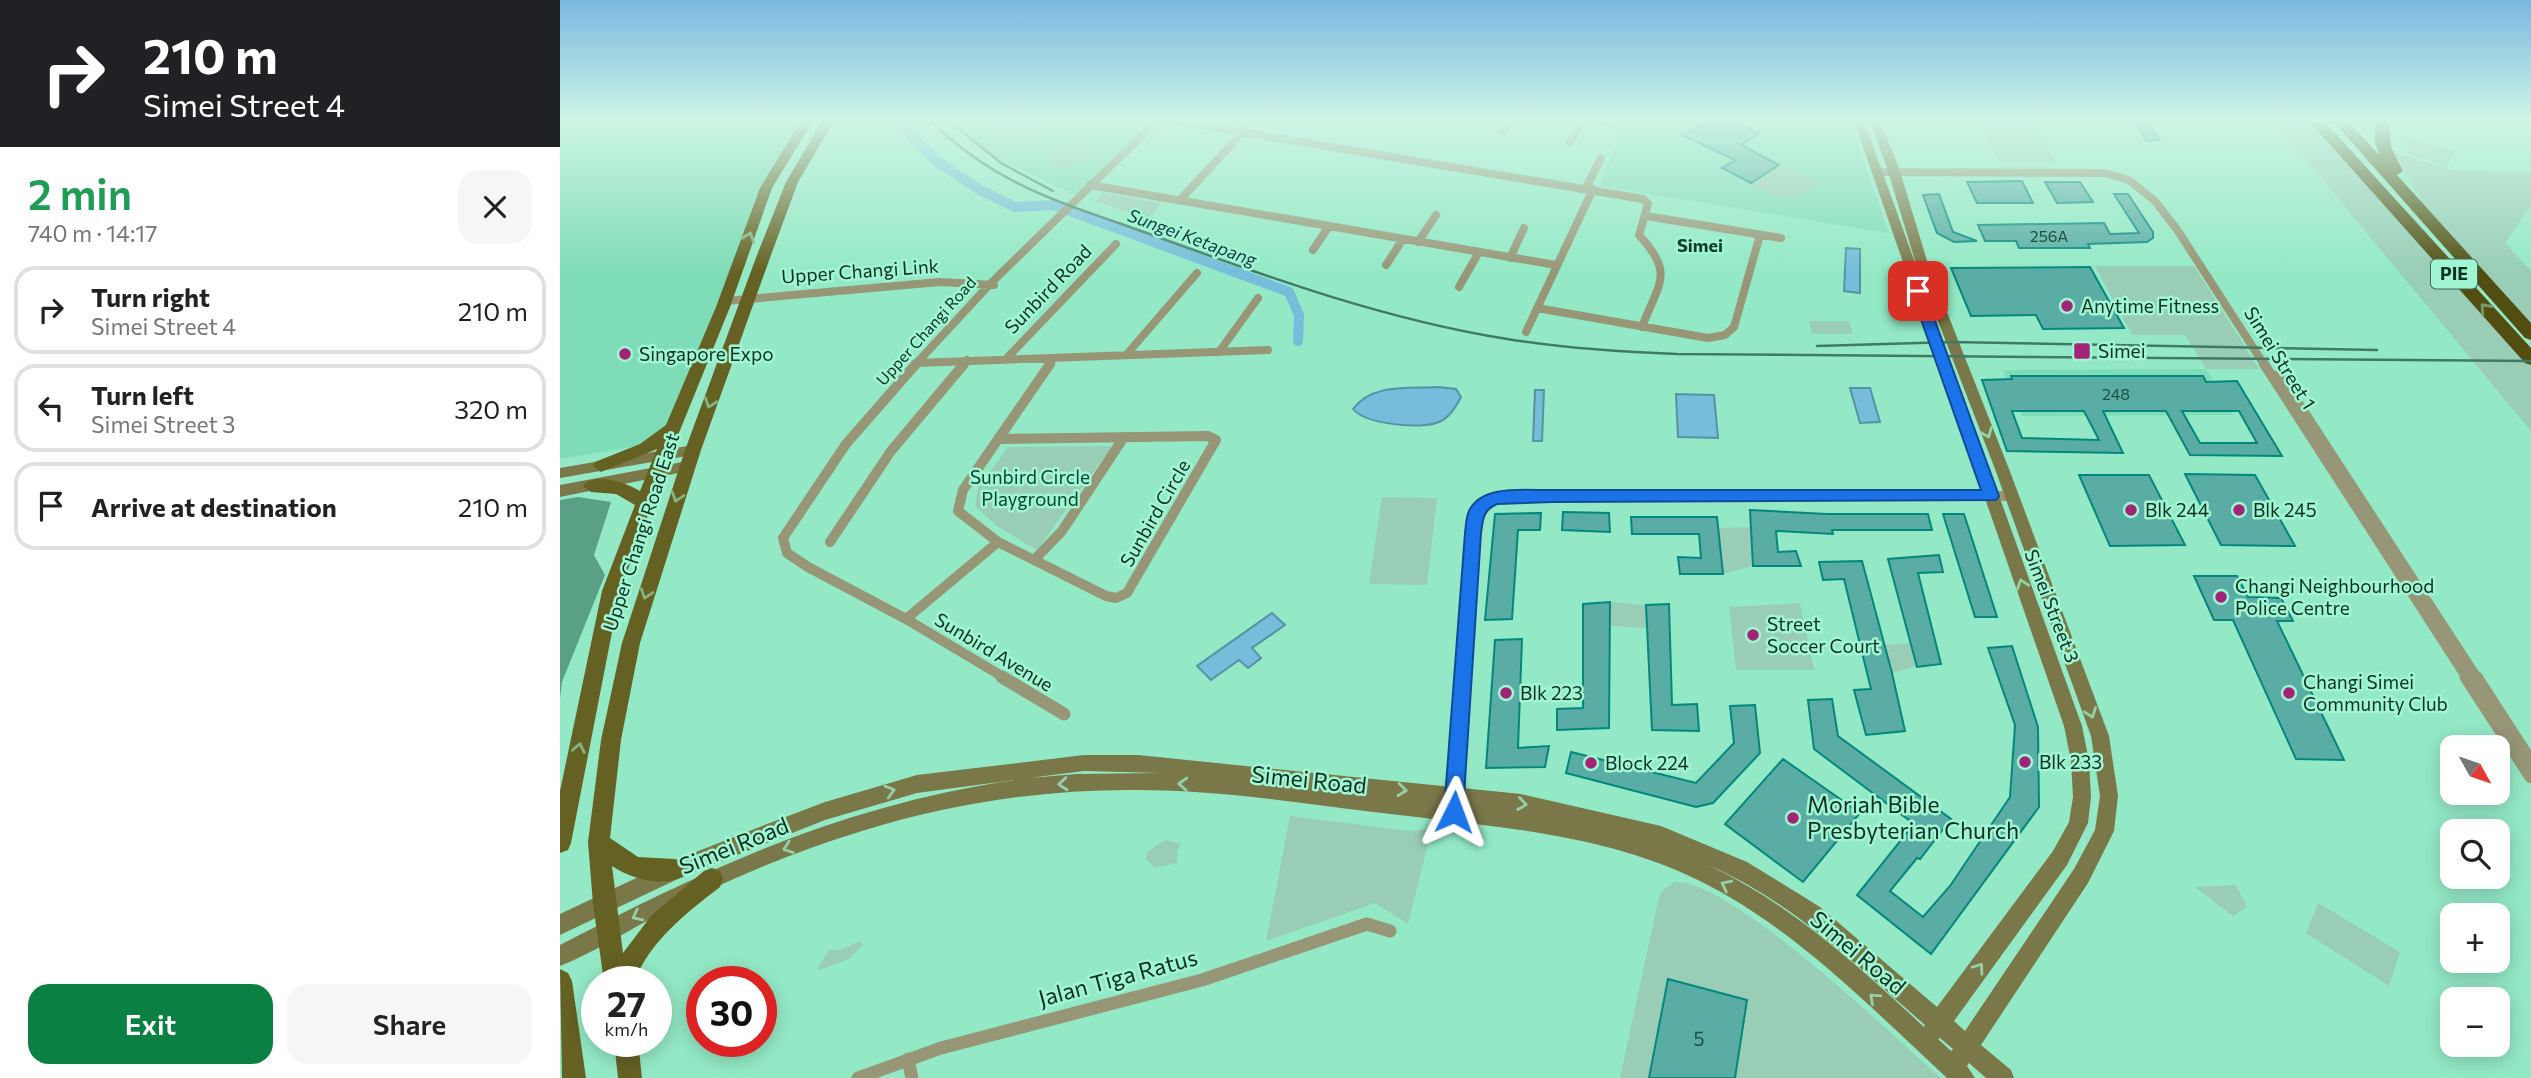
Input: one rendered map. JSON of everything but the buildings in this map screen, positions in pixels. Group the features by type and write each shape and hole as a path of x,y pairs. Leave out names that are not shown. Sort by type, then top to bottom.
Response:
{"highway":[{"name":"PIE","path":"2362,171 2531,359"},
{"name":"PIE","path":"2387,171 2531,334"},
{"path":"2397,171 2414,200"}],"main road":[{"name":"Upper Changi Road East","path":"560,843 611,591 643,503 724,304 766,188 776,171"},
{"name":"Upper Changi Road East","path":"613,966 607,932 599,842 611,740 631,643 690,458 792,182 798,171"},
{"name":"Simei Street 3","path":"1877,171 2001,496 2100,736 2109,796 2104,831 2081,876 1966,1046 1959,1073"},
{"name":"Simei Street 3","path":"1894,171 1922,264 2001,496 2073,726 2080,761 2082,797 2078,822 2060,858 1925,1043"},
{"path":"601,466 646,448 673,429"},
{"path":"560,473 662,455 690,458"},
{"path":"560,491 656,472 690,458"},
{"path":"591,486 610,485 621,488 643,503"},
{"name":"Simei Road","path":"560,925 676,870 825,811 917,783 1084,763 1144,763 1454,804 1520,821 1623,841 1686,865 1733,888 1802,934 1959,1073"},
{"name":"Simei Road","path":"560,956 712,879 810,841 929,803 966,795 1079,783 1132,781 1454,804 1533,805 1661,835 1740,869 1813,914 2003,1078"},
{"path":"599,842 630,867 648,872 676,870"},
{"path":"631,966 648,934 712,879"},
{"path":"1802,934 1814,932 1816,922 1813,914"},
{"path":"560,981 574,1078"},
{"path":"627,1057 630,1078"}],"street":[{"name":"Upper Changi Road","path":"884,403 991,287 1107,171"},
{"name":"Upper Changi Road","path":"1093,185 1108,171"},
{"path":"1181,199 1206,171"},
{"path":"1486,171 1643,199 1648,204 1639,235 1657,254 1663,271 1642,327"},
{"path":"1526,332 1596,171"},
{"name":"Simei Street 1","path":"1985,171 2104,173 2132,180 2149,192 2178,231 2531,777"},
{"name":"Simei Street 1","path":"2111,171 2136,178 2155,192 2185,231 2531,762"},
{"path":"1093,185 1556,265"},
{"path":"1418,242 1436,215"},
{"path":"1646,216 1781,238"},
{"path":"1313,250 1329,226"},
{"path":"1510,258 1524,228"},
{"path":"1537,308 1707,338 1730,332 1760,235"},
{"path":"1386,265 1404,239"},
{"name":"Sunbird Road","path":"1006,359 1116,244"},
{"path":"1459,287 1479,252"},
{"path":"1127,354 1197,273"},
{"name":"Upper Changi Link","path":"724,304 748,300 991,287"},
{"path":"1219,352 1258,298"},
{"name":"Sunbird Road","path":"924,360 1053,359 1268,350"},
{"name":"Sunbird Circle","path":"1000,439 1213,437 1216,444 1124,597 1115,599 1106,596 998,542 958,511 963,491 1053,359"},
{"path":"830,542 891,451 969,360"},
{"name":"Sunbird Avenue","path":"884,403 846,444 819,481 783,538 787,553 906,619 1064,714"},
{"path":"1034,560 1062,531 1124,437"},
{"path":"1454,804 1474,524 1476,512 1484,503 1495,498 1553,496 2001,496"},
{"name":"Sunbird Avenue","path":"906,619 998,542"},
{"name":"Jalan Tiga Ratus","path":"858,1078 941,1048 1202,980 1367,925 1390,932"},
{"path":"908,1059 912,1078"}],"shaded area":[{"name":"Singapore Expo","path":"560,171 779,171 684,419 643,445 560,459"},
{"path":"1024,171 1103,171 1078,196"},
{"path":"1605,171 1868,171 1889,233 1599,186"},
{"path":"2206,369 2233,415 2022,416 2003,370"},
{"path":"578,497 611,502 594,555 605,575 562,682 560,698 560,500"}],"green space":[{"path":"1773,171 1796,171 1821,183 1802,194 1787,198 1751,185"},
{"path":"2316,171 2361,171 2531,362 2531,431"},
{"path":"2405,171 2531,172 2531,209 2505,243 2531,271 2531,324 2429,215"},
{"path":"1103,193 1162,203 1148,219 1096,201"},
{"path":"2095,266 2194,266 2259,369 2206,369 2185,335 2132,335"},
{"path":"1809,321 1849,321 1853,334 1812,334"},
{"name":"Sunbird Circle Playground","path":"1112,446 1037,550 997,526 975,506 978,488 1008,447"},
{"path":"1382,497 1437,498 1427,585 1369,584"},
{"path":"1752,527 1753,566 1723,574 1718,528"},
{"path":"1610,602 1646,605 1647,628 1611,626"},
{"path":"1800,603 1814,670 1736,670 1729,607"},
{"path":"1910,643 1917,666 1892,673 1884,645"},
{"path":"1290,816 1410,831 1432,828 1408,924 1375,903 1266,941"},
{"path":"1165,840 1181,844 1177,851 1177,863 1155,868 1146,859 1147,852"},
{"path":"1675,882 1701,888 1772,932 1851,997 1941,1078 1620,1078 1658,901 1662,891"},
{"path":"2236,885 2247,907 2233,916 2195,887"},
{"path":"2318,903 2400,952 2389,986 2306,933"},
{"path":"860,941 863,945 849,959 820,970 818,968 829,950 840,950"}],"water":[{"path":"1846,248 1860,249 1860,293 1844,291"},
{"path":"1438,387 1456,389 1461,397 1446,418 1439,422 1420,425 1394,424 1369,418 1353,409 1370,395 1380,391"},
{"path":"1850,388 1870,388 1880,422 1860,423"},
{"path":"1535,390 1544,390 1542,441 1533,441"},
{"path":"1676,394 1714,395 1718,438 1678,437"},
{"path":"1272,613 1285,625 1252,648 1261,658 1248,668 1239,660 1211,680 1197,666"}],"waterway":[{"name":"Sungei Ketapang","path":"952,171 980,190 1015,207 1054,205 1289,292 1299,315 1298,341"}],"railway":[{"path":"996,171 1064,203 1329,296 1462,331 1549,345 1677,354 2531,361"},
{"path":"1016,171 1053,191"},
{"path":"1817,346 1952,342 2377,350"}],"place":[{"name":"Anytime Fitness","path":"2067,306"},
{"name":"Simei","path":"2082,351"},
{"name":"Singapore Expo","path":"625,354"},
{"name":"Blk 244","path":"2131,510"},
{"name":"Blk 245","path":"2239,510"},
{"name":"Changi Neighbourhood Police Centre","path":"2221,597"},
{"name":"Street Soccer Court","path":"1753,635"},
{"name":"Blk 223","path":"1506,693"},
{"name":"Changi Simei Community Club","path":"2289,693"},
{"name":"Blk 233","path":"2025,762"},
{"name":"Block 224","path":"1591,763"},
{"name":"Moriah Bible Presbyterian Church","path":"1793,818"}],"district":[{"name":"Simei","path":"1700,246"}],"route":[{"path":"1454,812 1473,533 1476,512 1484,503 1495,498 1553,496 1991,496 1918,291"}]}
